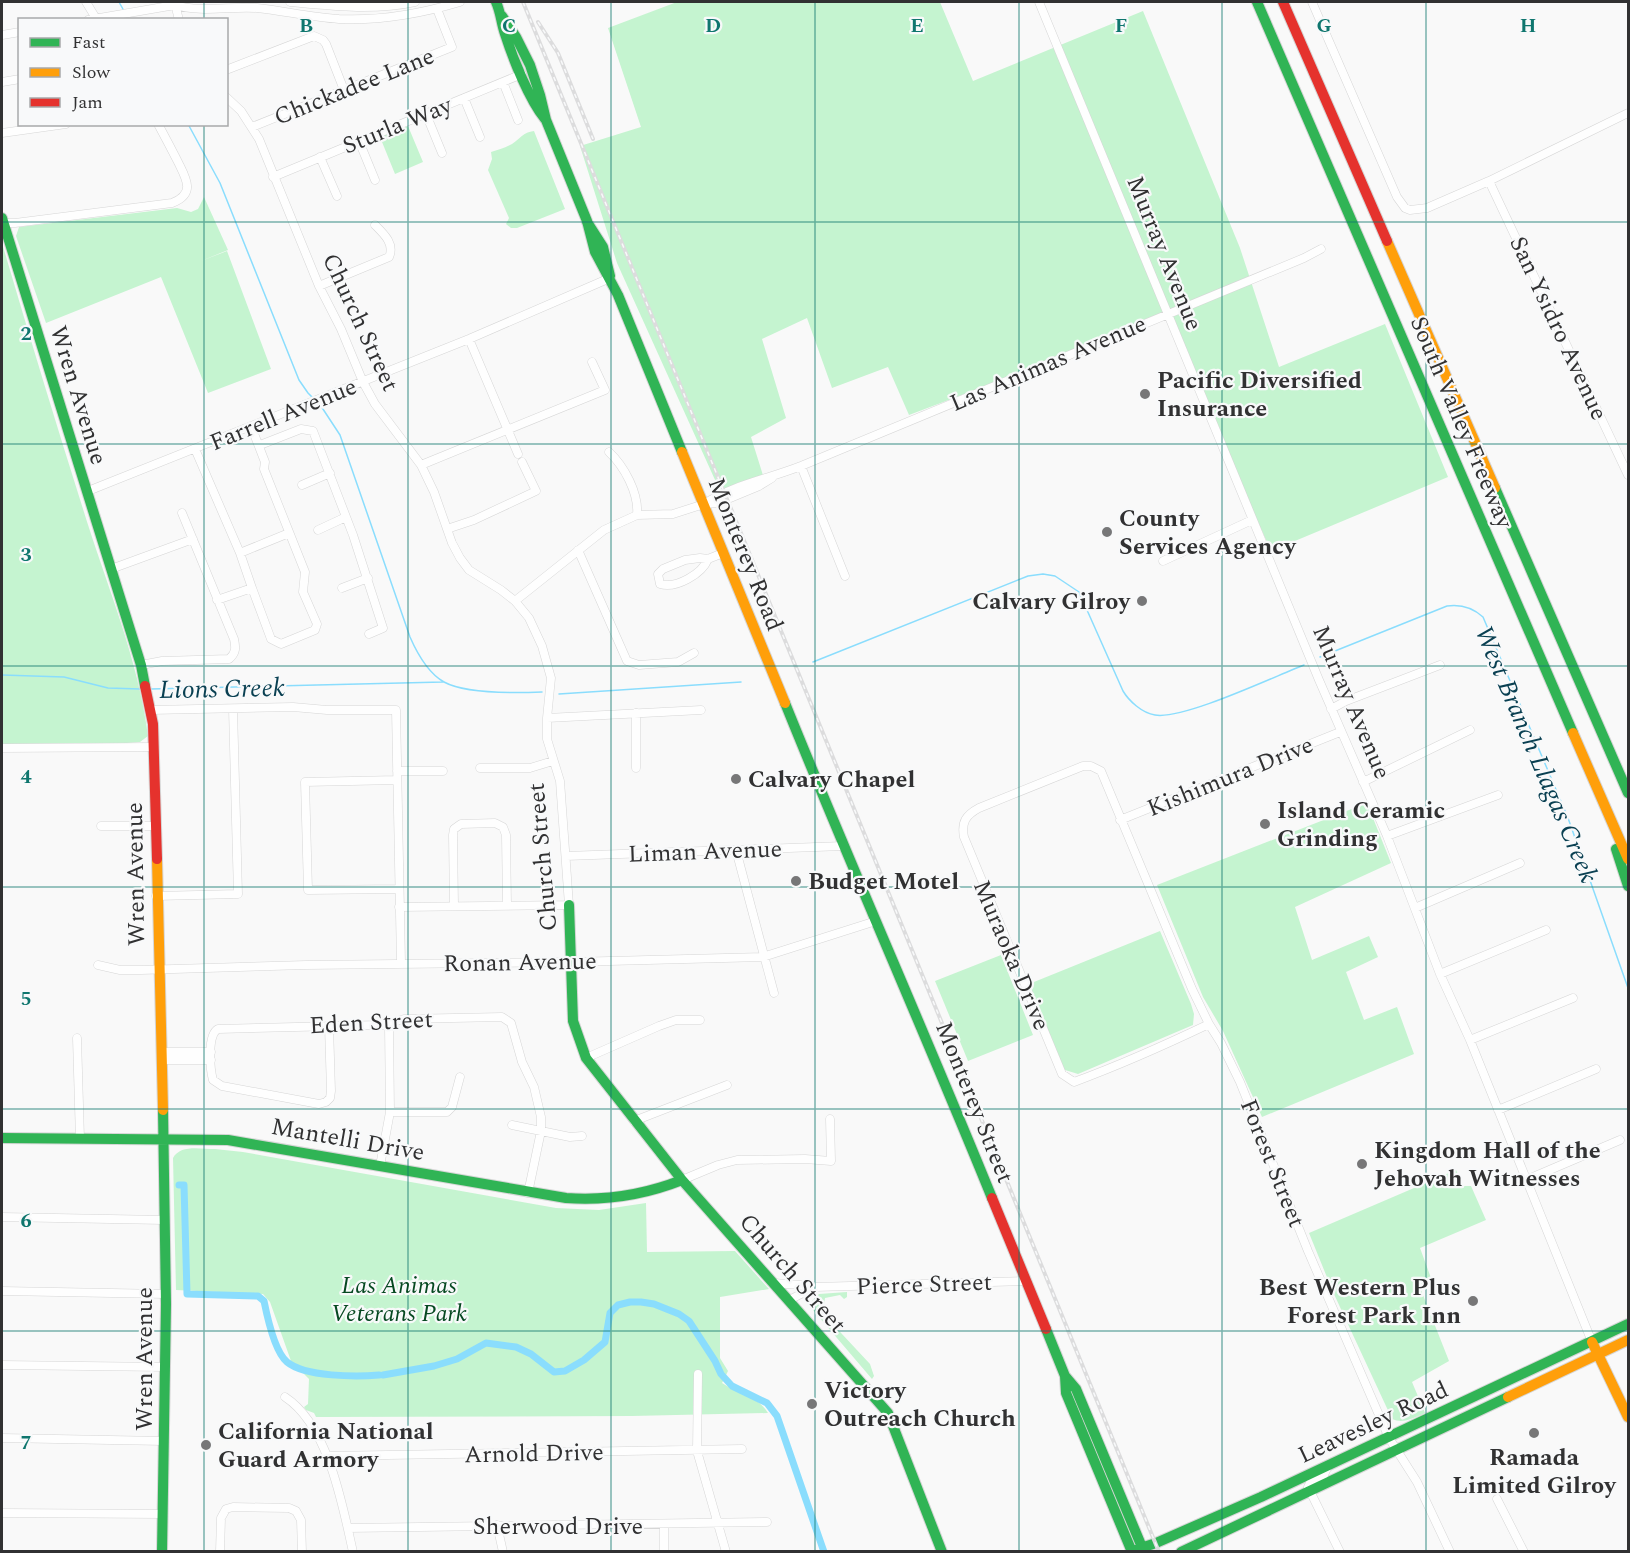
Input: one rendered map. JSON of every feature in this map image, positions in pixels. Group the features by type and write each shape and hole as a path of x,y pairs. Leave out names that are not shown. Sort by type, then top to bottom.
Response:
{"main road":[{"name":"Monterey Road","path":"496,2 502,16 504,32 535,107 546,120"},
{"name":"South Valley Freeway","path":"1257,2 1629,859"},
{"name":"South Valley Freeway","path":"1283,2 1629,793"},
{"name":"Monterey Road","path":"502,16 513,29 544,103 546,120 587,221 598,234 608,260 610,278 843,846"},
{"name":"Wren Avenue","path":"2,221 88,491 141,665 151,710 154,747 164,1140 166,1367 162,1551"},
{"path":"1594,716 1629,772"},
{"path":"1608,811 1612,839 1629,886"},
{"name":"Monterey Street","path":"843,846 1065,1376 1066,1393 1136,1551"},
{"name":"Church Street","path":"569,905 573,1021 586,1058 682,1180 888,1413 942,1551"},
{"name":"Mantelli Drive","path":"2,1138 241,1141 564,1198 609,1199 644,1193 682,1180"},
{"name":"Leavesley Road","path":"1136,1551 1328,1466 1629,1324"},
{"name":"Leavesley Road","path":"1180,1551 1629,1340"},
{"name":"Murray Avenue","path":"1592,1342 1629,1417"}],"street":[{"path":"86,2 94,18"},
{"path":"290,2 370,8 415,2"},
{"path":"295,14 296,2"},
{"path":"99,18 177,3 187,8 257,8 337,19 371,19 404,16 460,2"},
{"name":"Murray Avenue","path":"1040,2 1340,732 1387,836 1440,974 1470,1040 1592,1342"},
{"path":"1312,2 1397,197 1405,208 1410,210 1427,208 1489,181 1629,113"},
{"path":"177,3 179,18"},
{"name":"Chickadee Lane","path":"252,127 452,47 437,9"},
{"path":"2,35 18,32"},
{"path":"228,69 314,36 319,37 326,44 344,90"},
{"name":"Sturla Way","path":"273,177 522,74"},
{"path":"2,82 18,79"},
{"path":"503,82 518,120"},
{"path":"464,98 480,137"},
{"name":"Church Street","path":"228,99 252,127 266,155 319,286 363,382 375,404 421,465 460,558 469,570 514,601 529,618 542,646 551,678 547,739 560,781 569,905"},
{"path":"426,114 442,153"},
{"path":"2,133 52,126"},
{"path":"2,221 172,203 180,200 185,195 188,185 186,177 159,126"},
{"path":"359,141 375,180"},
{"path":"320,157 337,196"},
{"name":"San Ysidro Avenue","path":"1489,181 1629,475"},
{"path":"319,286 389,257 391,248 387,237 375,225"},
{"name":"Las Animas Avenue","path":"637,515 673,514 704,504 718,503 759,486 775,476 1321,249"},
{"name":"Farrell Avenue","path":"88,491 469,339 610,278"},
{"path":"469,339 518,454"},
{"path":"421,465 605,390 592,362"},
{"path":"195,449 240,553 272,639 281,644 315,630 317,624 303,592 305,572 264,469 266,462 251,426"},
{"path":"260,445 301,429 313,431 368,578 383,628 369,634"},
{"path":"514,601 604,530 637,515 638,507 630,483 620,462 609,452"},
{"path":"447,529 474,520 536,490 522,462"},
{"path":"801,466 845,576"},
{"path":"302,485 330,473"},
{"path":"141,665 162,661 229,659 236,647 182,513"},
{"path":"318,530 346,517"},
{"path":"1163,561 1252,520"},
{"path":"240,553 288,533"},
{"path":"111,569 193,539"},
{"path":"578,550 627,661 639,665 678,662 694,653"},
{"path":"708,560 700,558 685,560 663,568 658,574 660,584 663,586 673,584 700,572 708,560 723,553"},
{"path":"342,588 368,578"},
{"path":"217,600 252,588"},
{"path":"1331,709 1346,701 1440,665"},
{"path":"151,710 293,707 327,710 396,710 401,963"},
{"path":"156,896 238,894 233,709"},
{"path":"547,718 701,710"},
{"path":"636,713 636,768"},
{"path":"1363,782 1470,730"},
{"name":"Kishimura Drive","path":"1120,820 1340,732"},
{"path":"2,748 154,747"},
{"path":"480,768 530,768 553,761"},
{"name":"Forest Street","path":"962,828 966,816 979,808 1067,771 1083,766 1091,766 1101,771 1192,989 1244,1091 1308,1251 1389,1437 1417,1482 1450,1551"},
{"path":"399,889 308,890 305,782 443,771"},
{"path":"1387,836 1498,795"},
{"path":"454,906 454,829 461,824 495,823 503,827 506,835 507,906"},
{"path":"101,826 155,826"},
{"name":"Muraoka Drive","path":"962,828 992,907 1062,1074 1067,1079 1074,1082 1089,1077 1209,1024"},
{"name":"Liman Avenue","path":"566,856 843,846"},
{"path":"736,850 774,993"},
{"path":"1415,908 1520,863"},
{"path":"399,907 569,905"},
{"name":"Ronan Avenue","path":"98,965 120,970 158,970 763,957 876,921"},
{"path":"1440,974 1546,930"},
{"path":"1470,1040 1573,998"},
{"name":"Eden Street","path":"211,1056 212,1036 218,1029 388,1026 404,1019 502,1017 511,1023 522,1062 534,1087 540,1106 541,1131"},
{"path":"586,1058 676,1020 700,1020"},
{"path":"161,1056 211,1056 212,1077 217,1085 319,1104 328,1101 331,1091 329,1026"},
{"path":"380,1166 390,1112 388,1026"},
{"path":"77,1038 80,1139"},
{"path":"1498,1110 1596,1069"},
{"path":"390,1112 447,1112 452,1107 460,1077"},
{"path":"634,1121 727,1085"},
{"path":"682,1180 737,1160 831,1161 830,1119"},
{"path":"512,1125 570,1137 582,1136"},
{"path":"528,1193 541,1131"},
{"path":"1526,1180 1620,1140"},
{"path":"2,1217 164,1220"},
{"name":"Pierce Street","path":"789,1300 815,1287 1026,1281"},
{"path":"774,1283 815,1287"},
{"path":"2,1291 166,1294"},
{"path":"2,1365 166,1367"},
{"path":"698,1374 697,1451 726,1551"},
{"path":"285,1396 297,1405 310,1421 326,1456 353,1551"},
{"path":"2,1438 164,1441"},
{"name":"Arnold Drive","path":"326,1456 742,1449"},
{"path":"1328,1466 1323,1477 1308,1485 1340,1551"},
{"path":"1497,1499 1524,1551"},
{"path":"220,1551 221,1518 224,1511 233,1507 289,1508 298,1513 301,1520 302,1551"},
{"path":"2,1513 163,1514"},
{"name":"Sherwood Drive","path":"348,1528 767,1522"},
{"path":"497,1525 503,1551"},
{"path":"664,1525 664,1551"}],"green space":[{"path":"677,2 940,2 973,81 1143,11 1240,248 1279,367 1385,324 1448,477 1271,551 1206,407 1171,316 909,415 888,367 832,388 807,318 762,339 786,418 751,437 766,485 725,502 617,263 580,146 641,127 608,28"},
{"path":"408,126 423,162 395,174 380,137"},
{"path":"534,131 565,209 517,228 511,228 506,224 509,218 488,170 492,159 491,152 502,149 524,134"},
{"path":"204,197 228,250 201,261 227,251 271,369 208,393 161,277 46,323 16,236 19,227 177,208 191,212 198,209"},
{"path":"2,243 92,537 129,649 148,736 140,742 88,746 2,744"},
{"path":"1367,803 1391,863 1295,907 1312,960 1369,936 1378,957 1346,972 1364,1020 1397,1007 1414,1054 1262,1117 1223,1031 1203,997 1157,885"},
{"path":"1160,931 1191,1004 1194,1014 1193,1025 1078,1074 1065,1070 1029,984"},
{"path":"1001,955 1033,1035 968,1061 935,981"},
{"name":"Las Animas Veterans Park","path":"186,1149 243,1152 556,1208 599,1210 646,1203 647,1252 735,1251 769,1289 720,1297 720,1358 728,1371 722,1383 753,1399 768,1413 316,1417 304,1407 308,1404 309,1379 291,1361 270,1302 263,1294 176,1290 173,1158"},
{"path":"1456,1170 1463,1186 1471,1186 1486,1220 1420,1248 1431,1278 1419,1285 1449,1361 1412,1382 1425,1413 1400,1421 1392,1419 1333,1292 1309,1233"},
{"path":"847,1292 847,1297 844,1299 840,1295 825,1298 823,1310 828,1319 870,1364 874,1376 872,1379 813,1310 812,1301 819,1294"}],"waterway":[{"name":"West Branch Llagas Creek","path":"119,2 124,11"},
{"name":"West Branch Llagas Creek","path":"189,126 220,183 299,380 313,398"},
{"name":"West Branch Llagas Creek","path":"319,403 340,435 410,637 428,668 444,682 465,689 492,692 542,692"},
{"name":"West Branch Llagas Creek","path":"813,662 1028,576 1043,574 1055,576 1079,592 1123,691 1136,706 1150,714 1168,715 1206,705 1304,665"},
{"name":"West Branch Llagas Creek","path":"1320,657 1447,606 1466,607 1483,617 1568,818 1628,988"},
{"name":"Lions Creek","path":"2,675 64,677 108,688 140,689"},
{"name":"Lions Creek","path":"151,689 443,682"},
{"name":"West Branch Llagas Creek","path":"559,694 741,682"},
{"path":"179,1185 184,1185 187,1294 258,1296 264,1301 275,1342 287,1362 306,1371 318,1373 345,1376 379,1375"},
{"path":"383,1375 434,1366 457,1359 486,1343 516,1347 531,1354 554,1372 565,1371 584,1360 605,1342 610,1313 618,1305 641,1302 654,1304 679,1314 689,1321 721,1374 732,1386 767,1403 777,1416 824,1552"}],"railway":[{"path":"523,2 1159,1552"},
{"path":"538,22 558,53 593,139"}],"traffic: fast":[{"path":"496,2 517,67 527,90 545,119"},
{"path":"1257,2 1573,733"},
{"path":"502,16 530,65 546,120 587,221 595,252 618,295 682,452"},
{"path":"2,218 141,665 145,686"},
{"path":"587,222 603,247 610,276"},
{"path":"1495,488 1628,793"},
{"path":"785,703 992,1198"},
{"path":"1616,849 1628,886"},
{"path":"569,905 573,1021 586,1058 682,1180 888,1413 942,1552"},
{"path":"162,1552 166,1304 163,1110"},
{"path":"2,1138 228,1140 566,1198 596,1199 625,1196 654,1190 682,1180"},
{"path":"1132,1551 1156,1543 1261,1497 1628,1324"},
{"path":"1046,1329 1065,1376 1066,1393 1132,1552"},
{"path":"1065,1376 1076,1389 1144,1552"},
{"path":"1181,1552 1508,1397"}],"traffic: slow":[{"path":"1387,241 1495,488"},
{"path":"682,452 785,703"},
{"path":"1573,733 1628,859"},
{"path":"157,859 163,1110"},
{"path":"1508,1397 1628,1340"},
{"path":"1592,1342 1628,1417"}],"traffic: jam":[{"path":"1283,2 1387,241"},
{"path":"145,686 153,724 157,859"},
{"path":"992,1198 1046,1329"}],"place":[{"name":"Pacific Diversified Insurance","path":"1145,394"},
{"name":"County Services Agency","path":"1107,532"},
{"name":"Calvary Gilroy","path":"1142,601"},
{"name":"Calvary Chapel","path":"736,779"},
{"name":"Island Ceramic Grinding","path":"1265,824"},
{"name":"Budget Motel","path":"796,881"},
{"name":"Kingdom Hall of the Jehovah Witnesses","path":"1362,1164"},
{"name":"Best Western Plus Forest Park Inn","path":"1473,1301"},
{"name":"Victory Outreach Church","path":"812,1404"},
{"name":"Ramada Limited Gilroy","path":"1534,1433"},
{"name":"California National Guard Armory","path":"206,1445"}]}
